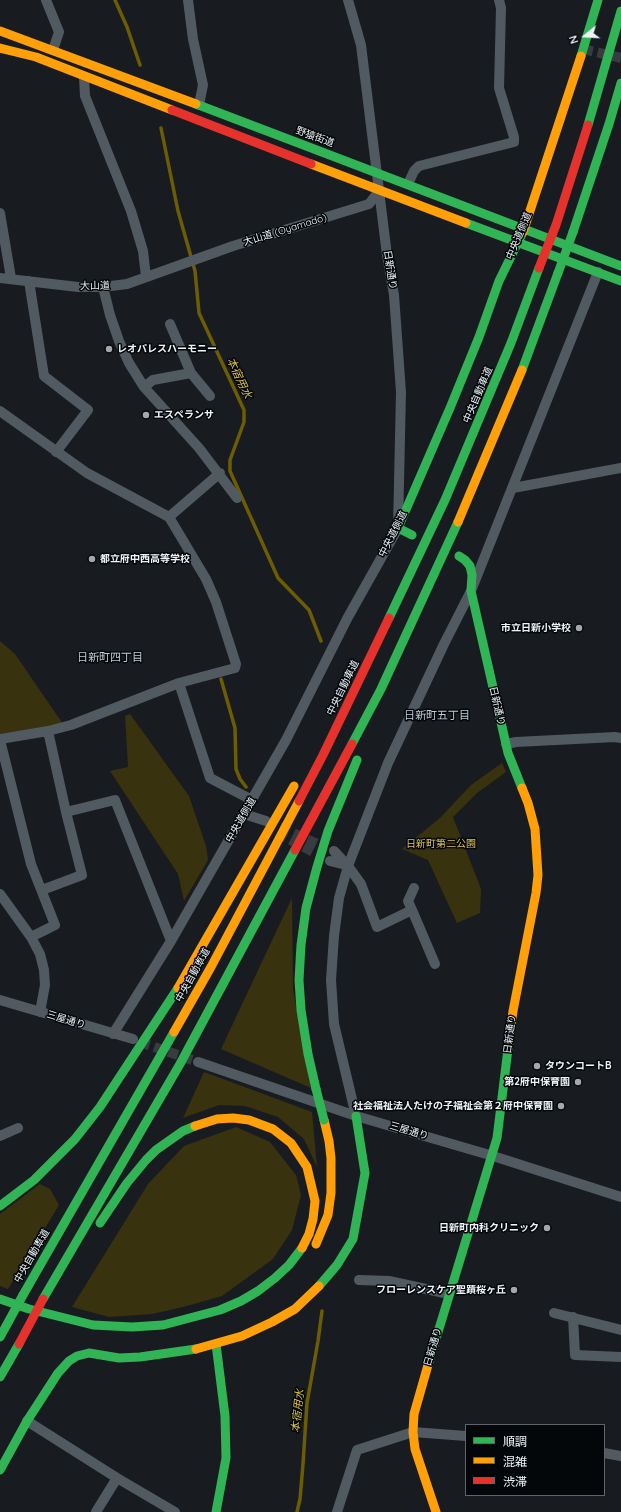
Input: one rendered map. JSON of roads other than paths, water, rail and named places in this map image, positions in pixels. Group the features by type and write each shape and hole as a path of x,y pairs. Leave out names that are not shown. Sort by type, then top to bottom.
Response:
{"main road":[{"name":"中央道側道","path":"398,528 453,401 479,337 499,281 524,229 598,0"},
{"name":"中央自動車道","path":"0,1337 226,939 323,755 409,577 445,500 512,343 556,225 590,118 621,11"},
{"name":"野猿街道","path":"0,31 54,50 621,266"},
{"path":"0,48 36,57 379,191 621,281"},
{"path":"0,1377 43,1299 180,1064 334,780 381,689 464,508 530,350 597,160 621,83"},
{"path":"398,528 412,535"},
{"name":"日新通り","path":"436,1512 415,1449 413,1432 414,1414 449,1294 493,1156 498,1131 513,1011 536,893 538,875 535,828 528,803 512,764 506,744 471,591 472,575 470,566 459,556"},
{"path":"322,736 409,577"},
{"path":"365,740 426,592"},
{"path":"311,1252 328,1215 331,1193 329,1141 308,1054 301,1010 300,965 303,926 310,892 328,831 359,754"},
{"path":"0,1206 34,1180 76,1139 100,1107 172,997 300,775"},
{"path":"0,1470 27,1421 58,1373 68,1362 77,1356 89,1353 119,1358 140,1357 192,1350 216,1344 242,1336 272,1322 295,1309 314,1292 337,1265 353,1238 365,1173 356,1116"},
{"path":"0,1299 29,1309 93,1325 132,1327 181,1321 220,1310 241,1301 275,1278 289,1265 302,1248 309,1234 313,1219 315,1201 307,1167 291,1143 273,1129 264,1125 233,1118 217,1119 183,1130 156,1150 146,1160 127,1183 92,1234 43,1299"},
{"path":"240,1311 249,1307"},
{"path":"6,1312 41,1324"},
{"path":"216,1344 225,1416 226,1458 216,1512"}],"street":[{"path":"46,0 59,32 54,50"},
{"path":"188,0 193,39 203,85 199,105"},
{"name":"日新通り","path":"348,0 361,45 370,107 376,172 394,295 401,392 398,528"},
{"path":"408,184 414,171 419,166 514,142 514,137 499,88 501,8 499,0"},
{"path":"84,77 85,96 132,211 143,251 146,277"},
{"name":"大山道 (Oyamado)","path":"187,262 368,204 379,191"},
{"path":"0,214 11,278"},
{"name":"大山道","path":"0,278 29,280 78,287 103,287 127,284 187,262"},
{"path":"356,1116 334,1024 331,980 334,936 340,898 348,866 388,763 444,644 471,591 598,272"},
{"path":"29,280 44,376 88,410 56,452"},
{"path":"103,287 118,341 129,363 144,387 180,425 220,473 237,498"},
{"path":"170,324 192,373 210,396"},
{"path":"144,387 153,380 192,373"},
{"path":"0,410 87,473 169,517 206,579 216,602 236,664 235,668 179,683 71,724 48,731 0,739 31,864 55,925 31,937"},
{"path":"513,488 621,468"},
{"path":"169,517 220,473"},
{"name":"中央道側道","path":"113,1034 171,941 286,740 354,606 398,528"},
{"path":"179,683 210,778 252,800"},
{"path":"42,890 82,875 48,731"},
{"path":"506,744 516,742 615,737 621,738"},
{"path":"66,812 114,800 171,941"},
{"path":"244,814 264,823"},
{"path":"332,856 348,866 361,884 377,927 412,910"},
{"path":"414,888 408,901 436,964"},
{"path":"0,894 31,937 40,954 44,970 45,985 40,1012"},
{"name":"三屋通り","path":"0,1000 133,1039"},
{"name":"三屋通り","path":"198,1062 356,1116 493,1156 621,1197"},
{"path":"0,1136 18,1128"},
{"path":"359,1280 389,1281 449,1294"},
{"path":"554,1313 621,1330"},
{"path":"572,1317 575,1355 621,1357"},
{"path":"27,1421 117,1478 175,1512"},
{"path":"337,1512 357,1450 413,1432 465,1436"},
{"path":"605,1453 621,1456"},
{"path":"96,1512 117,1478"}],"waterway":[{"name":"本宿用水","path":"115,0 127,27 140,65"},
{"name":"本宿用水","path":"161,128 178,211 195,271 199,313 244,410 244,422 230,460 230,471 278,578 309,610 321,641"},
{"path":"221,679 235,728 236,769 240,779 246,787"},
{"name":"本宿用水","path":"297,1512 300,1499 307,1403 322,1311"}],"tunnel":[{"path":"583,49 621,58"},
{"path":"280,827 326,848"},
{"path":"277,833 323,857"},
{"path":"140,1042 198,1062"}],"place":[{"name":"レオパレスハーモニー","path":"109,349"},
{"name":"エスペランサ","path":"146,415"},
{"name":"都立府中西高等学校","path":"92,559"},
{"name":"市立日新小学校","path":"579,628"},
{"name":"タウンコートB","path":"537,1066"},
{"name":"第2府中保育園","path":"578,1082"},
{"name":"社会福祉法人たけの子福祉会第２府中保育園","path":"561,1106"},
{"name":"日新町内科クリニック","path":"547,1228"},
{"name":"フローレンスケア聖蹟桜ヶ丘","path":"514,1290"}],"district":[{"name":"日新町四丁目","path":"110,658"},
{"name":"日新町五丁目","path":"437,716"}],"park label":[{"name":"日新町第二公園","path":"441,844"}]}
